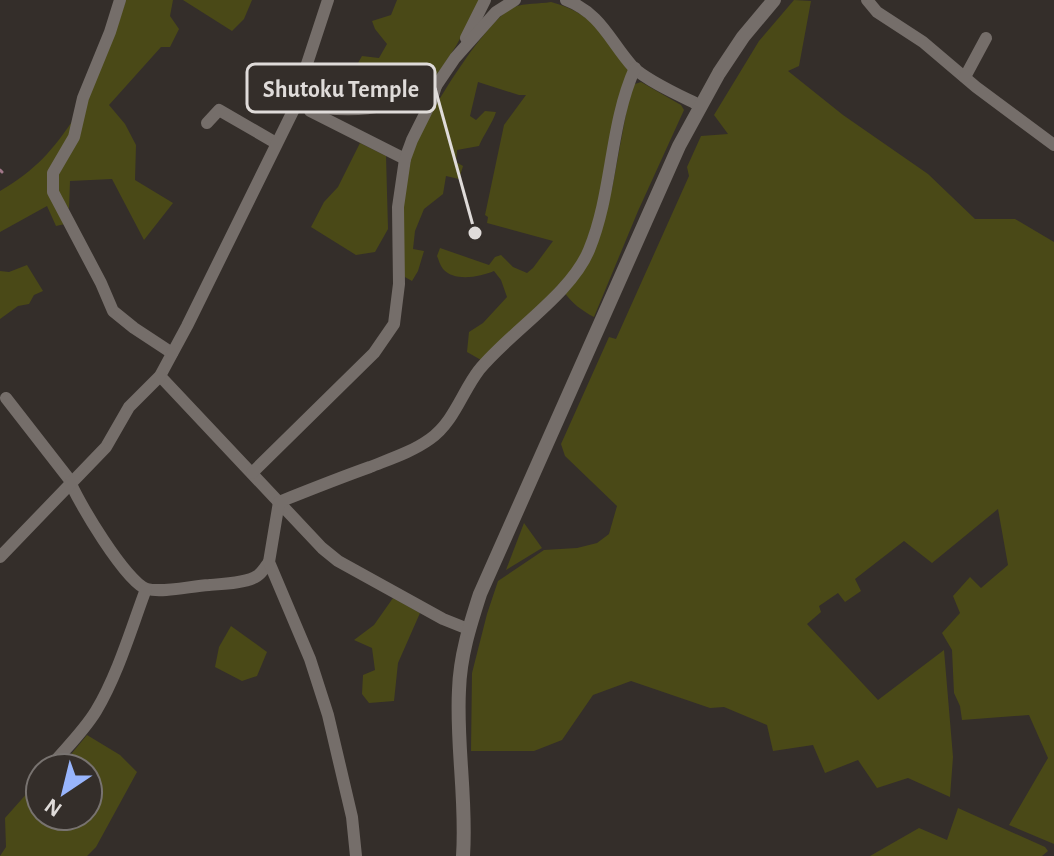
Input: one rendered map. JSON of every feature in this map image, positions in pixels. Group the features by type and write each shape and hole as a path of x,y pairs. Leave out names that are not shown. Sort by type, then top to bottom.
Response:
{"street":[{"path":"120,0 83,98 74,137 53,173 53,192 113,311 172,353"},
{"path":"0,557 106,447 129,407 160,376 296,105 328,0"},
{"path":"252,473 374,353 394,324 399,284 398,207 405,159 436,86 455,58 485,0"},
{"path":"455,58 496,12 515,0"},
{"path":"566,0 597,20 635,68 699,105"},
{"path":"463,856 459,690 468,629 480,594 699,105 743,37 774,0"},
{"path":"867,0 877,12 923,42 998,105 1054,145"},
{"path":"965,77 986,38"},
{"path":"279,502 410,451 432,438 453,413 469,384 488,360 574,275 588,254 598,224 618,116 635,68"},
{"path":"296,105 329,110 374,108 393,105 436,86"},
{"path":"296,105 405,159"},
{"path":"207,123 219,110 276,143"},
{"path":"160,376 322,548 338,561 443,619 468,629"},
{"path":"6,398 69,479 126,572 146,589 234,582 256,577 269,562 279,502"},
{"path":"269,562 310,659 328,715 352,817 356,856"},
{"path":"63,752 97,710 146,589"}],"shaded area":[{"path":"126,0 173,0 170,16 179,29 170,47 161,47 109,105 125,124 136,145 135,180 173,203 144,240 112,179 70,181 69,209 57,191 59,170"},
{"path":"183,0 252,0 244,19 232,31"},
{"path":"397,0 481,0 456,46 423,89 391,102 318,105 308,99 304,94 311,62 343,74 354,70 362,56 379,58 387,44 372,21 391,15"},
{"path":"794,0 811,1 799,66 788,71 843,115 928,174 975,219 1015,219 1054,242 1054,844 1009,825 1048,758 1029,715 962,720 954,693 952,650 942,633 960,613 953,596 970,577 981,588 1008,565 998,509 932,563 904,541 855,579 861,591 845,602 838,593 819,606 821,612 807,624 878,700 944,650 953,757 950,797 908,778 877,788 858,760 825,773 813,745 773,751 767,725 724,707 710,708 631,681 593,695 562,740 534,751 471,751 472,673 498,581 544,550 577,548 597,543 609,534 617,506 565,456 561,444 609,337 616,339 689,176 687,167 701,136 728,134 714,115 759,41"},
{"path":"551,2 588,19 629,69 601,198 583,252 572,270 549,295 481,360 467,352 469,332 483,323 507,297 501,280 494,271 475,276 454,276 443,269 437,256 440,248 489,265 501,255 513,267 527,273 553,241 487,223 488,217 485,215 504,125 526,95 478,82 470,116 476,120 485,111 496,112 479,146 457,150 456,162 463,166 459,179 446,176 443,194 424,209 415,231 413,249 424,251 412,281 403,276 407,173 416,144 439,100 487,31 514,7"},
{"path":"641,82 681,105 684,110 594,317 564,292 612,189 630,92 635,84"},
{"path":"76,116 72,135 52,167 65,224 56,226 47,206 0,232 0,191 43,158"},
{"path":"360,143 386,156 388,229 375,252 356,255 311,227 324,202 338,187"},
{"path":"27,265 43,291 34,295 29,304 18,306 0,319 0,271 9,272"},
{"path":"524,523 542,548 506,570"},
{"path":"393,598 420,613 398,663 394,701 369,703 362,694 363,675 375,670 372,648 354,640 374,625"},
{"path":"231,626 267,652 257,676 242,681 215,667 219,647"},
{"path":"87,735 120,755 137,772 96,847 87,856 0,856 6,847 5,818 24,797 24,832 104,832 104,752 73,752"},
{"path":"958,808 1048,851 1042,856 870,856 919,828 947,840"}],"place":[{"name":"Shutoku Temple","path":"475,233"}]}
